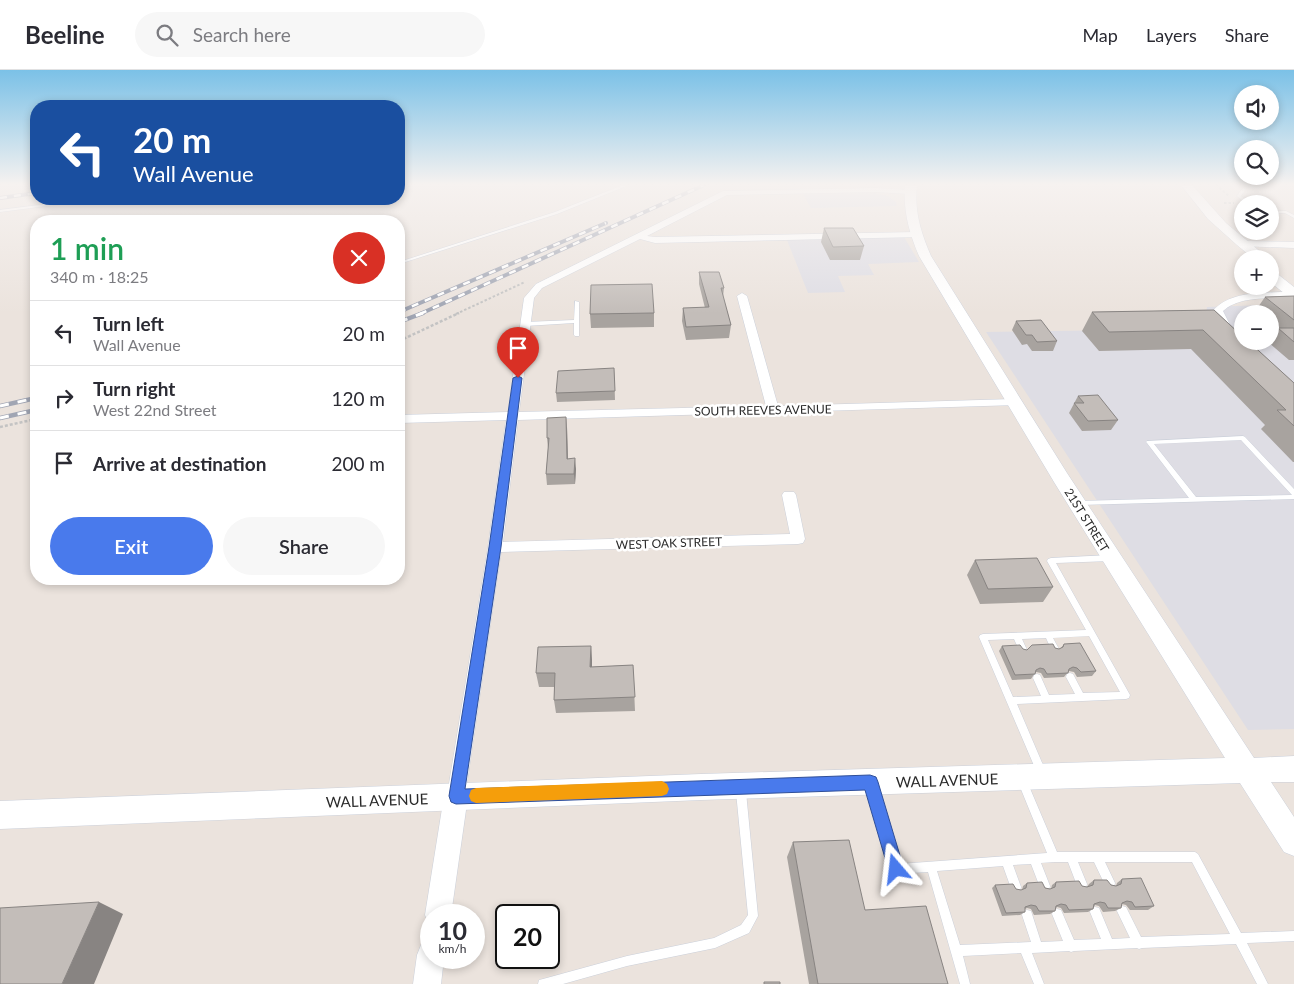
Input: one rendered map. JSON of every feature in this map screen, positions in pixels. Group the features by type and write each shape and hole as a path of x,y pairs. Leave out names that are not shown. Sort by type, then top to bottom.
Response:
{"main road":[{"name":"21ST STREET","path":"914,228 924,256 1013,403 1294,842"},
{"path":"1225,228 1251,250"},
{"path":"1239,250 1236,248 1243,244"},
{"path":"1279,270 1294,280"},
{"path":"1279,282 1294,294"},
{"name":"WALL AVENUE","path":"0,815 456,796 1294,769"}],"street":[{"path":"440,904 495,547 529,298 539,286 654,228"},
{"path":"637,236 655,240 916,235"},
{"path":"1243,244 1294,245"},
{"path":"1234,336 1228,331 1219,315 1218,311 1225,303 1242,299 1294,294"},
{"path":"742,296 773,410"},
{"name":"SOUTH REEVES AVENUE","path":"513,415 1013,403"},
{"path":"405,419 513,415"},
{"name":"WEST OAK STREET","path":"495,547 798,539 789,495"},
{"path":"427,984 429,969"}],"lane":[{"path":"405,261 510,228"},
{"path":"577,302 577,335"},
{"path":"525,324 577,321"},
{"path":"1194,500 1149,442 1243,438 1294,495"},
{"path":"1076,504 1294,495"},
{"path":"1011,701 1126,695 1052,561 1111,558"},
{"path":"1054,857 1011,701 983,637 1091,633"},
{"path":"1048,635 1055,649"},
{"path":"1016,636 1023,650"},
{"path":"1070,677 1081,697"},
{"path":"1037,678 1047,699"},
{"path":"870,782 896,869 1054,857 1195,857 1263,984"},
{"path":"543,984 627,961 715,943 745,929 753,916 740,786"},
{"path":"1071,857 1082,884"},
{"path":"1097,857 1110,883"},
{"path":"1034,859 1046,886"},
{"path":"1006,861 1016,886"},
{"path":"931,867 965,984"},
{"path":"1122,911 1139,944"},
{"path":"1094,912 1109,945"},
{"path":"1057,914 1071,947"},
{"path":"1027,915 1038,948"},
{"path":"956,951 1294,936"},
{"path":"1025,949 1039,984"}],"path":[{"path":"0,427 30,420"}],"shaded area":[{"path":"904,237 919,262 868,264 874,275 838,276 845,292 808,293 787,240"},
{"path":"1294,304 1294,729 1248,730 986,332 1204,329 1207,307 1234,306 1234,350 1279,350 1279,305 1265,305"}],"building":[{"path":"824,228 853,228 864,246 833,247"},
{"path":"699,272 719,272 724,288 721,288 731,325 686,327 683,308 709,307"},
{"path":"652,284 654,313 590,314 591,285"},
{"path":"1294,296 1294,320 1279,308 1279,305 1275,305 1265,297"},
{"path":"1214,310 1234,329 1234,350 1258,350 1294,383 1294,426 1277,410 1286,410 1203,330 1109,332 1092,312"},
{"path":"1041,320 1057,341 1037,342 1032,335 1026,335 1016,321"},
{"path":"1279,328 1294,328 1294,342 1279,329"},
{"path":"614,368 615,391 556,393 558,371"},
{"path":"1098,395 1118,420 1088,421 1074,403 1084,403 1078,396"},
{"path":"566,417 567,459 575,458 574,474 546,474 549,438 547,438 547,418"},
{"path":"1037,558 1053,587 988,589 975,560"},
{"path":"1080,643 1096,671 1081,672 1073,667 1069,669 1068,673 1047,674 1044,669 1040,668 1036,670 1035,674 1015,675 1002,646 1020,645 1023,649 1027,650 1032,645 1053,644 1055,648 1059,649 1064,644"},
{"path":"591,646 590,667 633,665 635,697 554,700 555,673 536,673 538,647"},
{"path":"849,840 865,910 926,906 948,984 818,984 793,842"},
{"path":"1141,878 1154,906 1135,907 1132,902 1127,901 1122,903 1121,908 1108,908 1105,903 1100,902 1094,904 1093,909 1069,910 1066,905 1061,904 1056,906 1055,911 1039,911 1036,906 1031,905 1025,907 1025,912 1006,913 995,885 1013,884 1016,889 1021,890 1026,888 1027,883 1042,882 1045,888 1050,889 1055,887 1056,882 1079,881 1082,886 1087,887 1093,885 1094,880 1107,880 1111,885 1116,886 1121,884 1122,879"},
{"path":"99,902 62,984 0,984 0,908"},
{"path":"764,982 780,982 780,984 764,984"}],"railway":[{"path":"405,309 595,228"},
{"path":"420,314 610,228"},
{"path":"405,320 423,313"},
{"path":"0,406 30,399"},
{"path":"0,418 30,411"}],"slow traffic":[{"path":"476,796 662,789"}],"route":[{"path":"518,378 495,547 456,796 870,782 896,869"}]}
